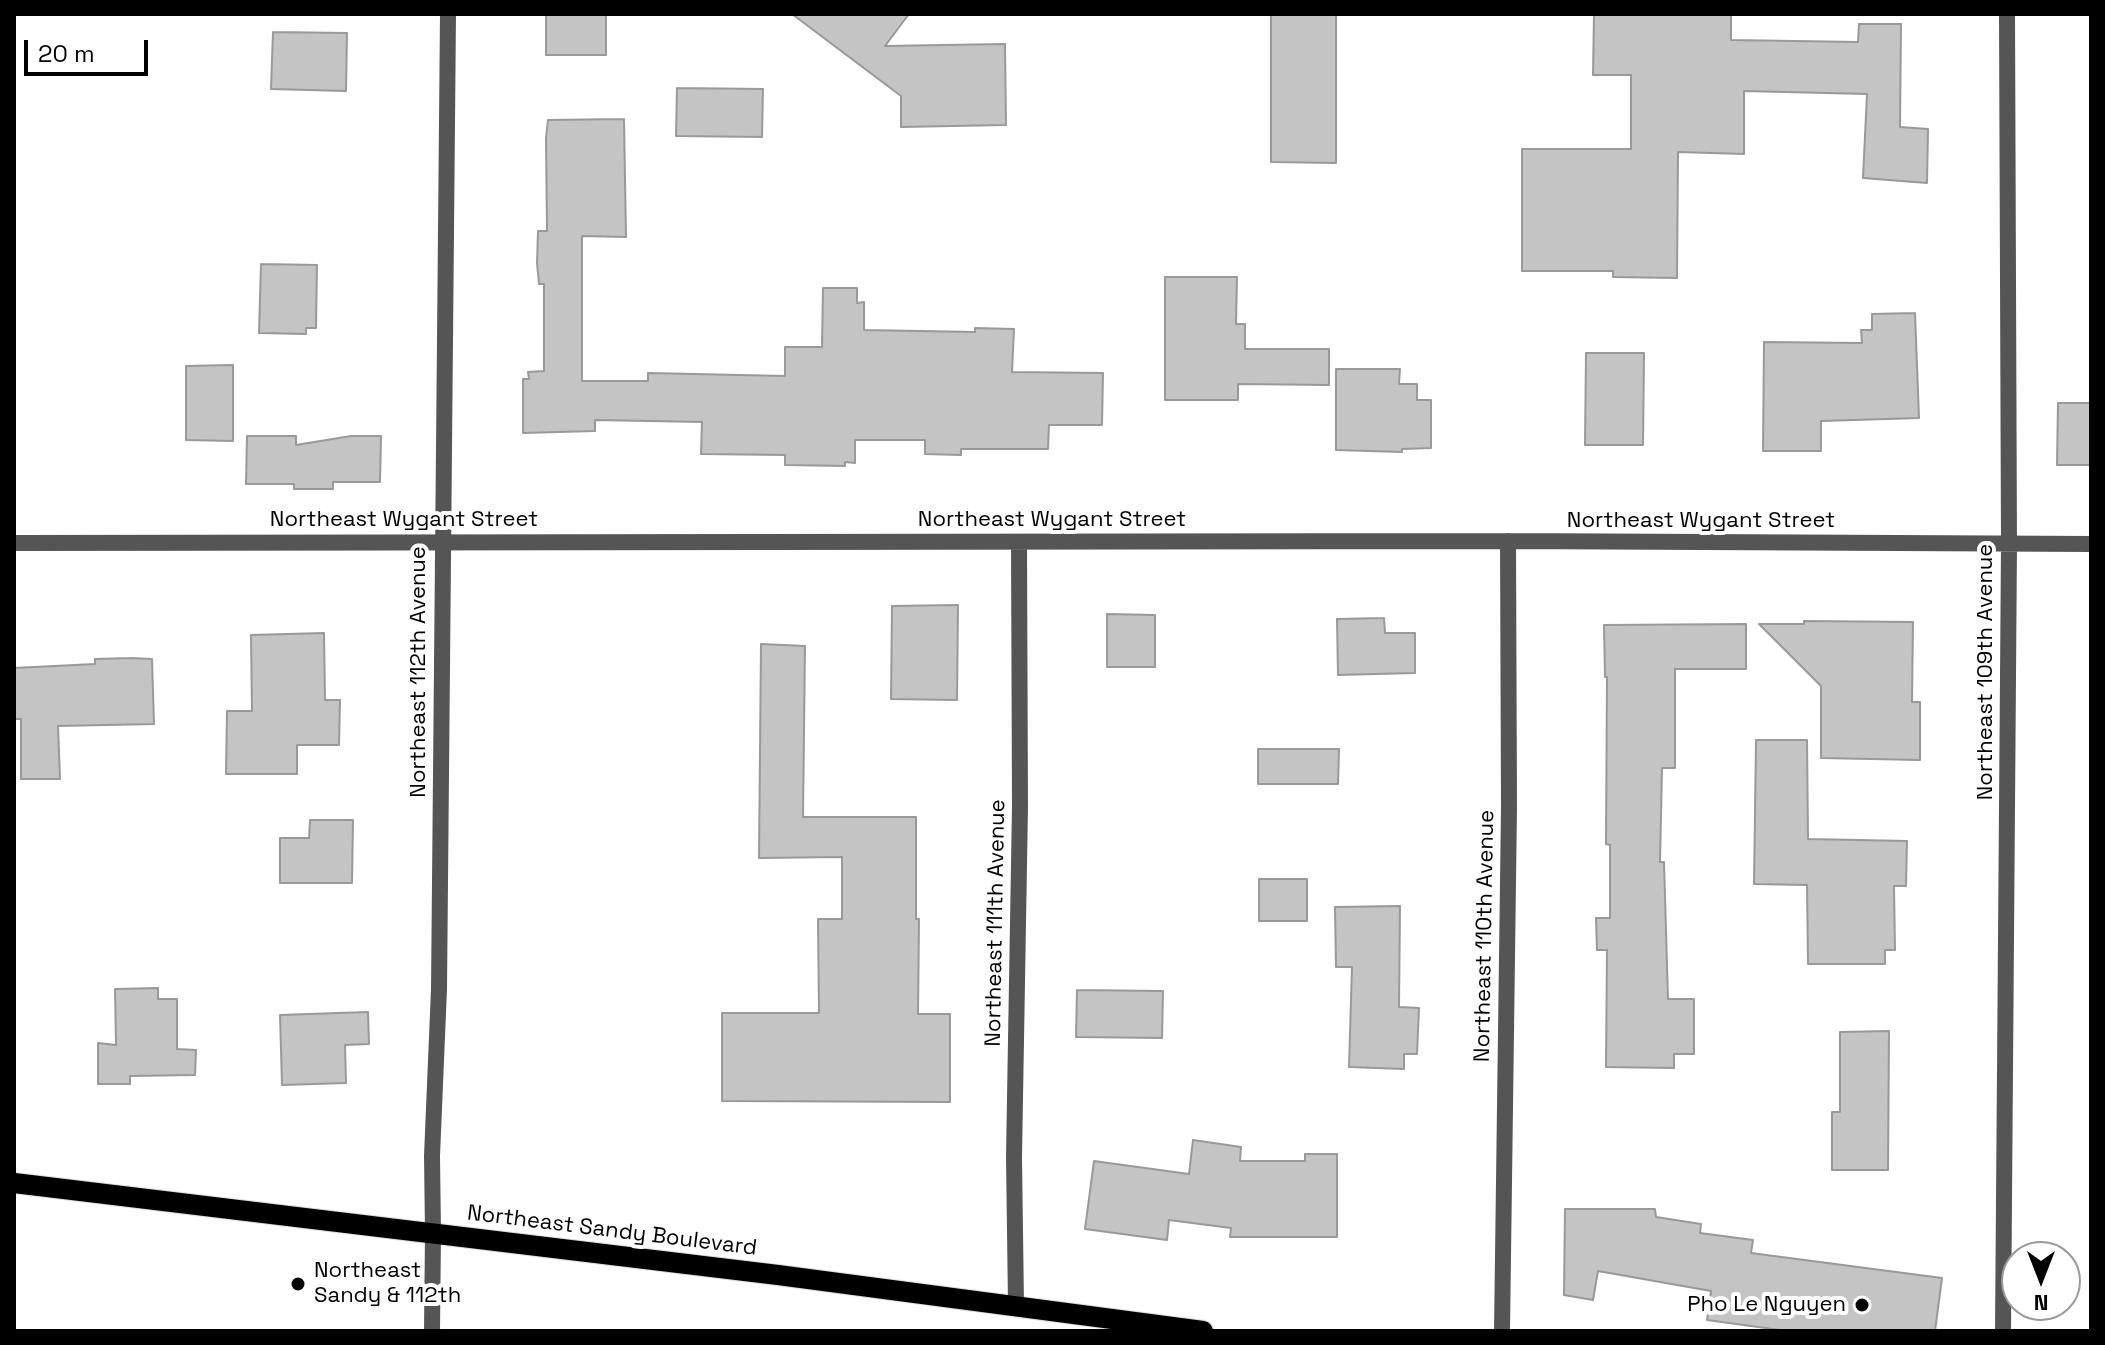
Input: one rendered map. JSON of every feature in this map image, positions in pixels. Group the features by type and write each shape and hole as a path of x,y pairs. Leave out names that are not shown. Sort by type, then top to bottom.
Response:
{"main road":[{"name":"Northeast Sandy Boulevard","path":"14,1183 1016,1305 1203,1331"}],"street":[{"name":"Northeast 112th Avenue","path":"432,1331 432,1156 439,974 448,14"},
{"name":"Northeast 109th Avenue","path":"2003,1331 2009,545 2007,14"},
{"name":"Northeast Wygant Street","path":"14,543 1508,541 2091,544"},
{"name":"Northeast 110th Avenue","path":"1502,1331 1509,838 1508,541"},
{"name":"Northeast 111th Avenue","path":"1016,1305 1014,1157 1020,806 1019,542"}],"building":[{"path":"546,14 606,14 606,55 546,55"},
{"path":"792,14 909,14 885,46 1005,44 1006,125 901,127 901,96"},
{"path":"1271,14 1336,14 1336,163 1271,162"},
{"path":"1594,14 1731,14 1731,40 1858,42 1859,24 1901,24 1900,127 1928,129 1927,183 1863,178 1867,94 1744,91 1744,154 1678,152 1677,278 1613,277 1613,271 1522,271 1522,149 1631,149 1631,75 1593,75"},
{"path":"273,32 347,33 346,91 271,89"},
{"path":"677,88 763,89 762,137 676,136"},
{"path":"624,119 626,237 582,236 582,381 648,381 648,373 785,376 785,347 822,347 823,288 857,288 857,303 864,302 864,330 975,332 975,328 1014,329 1012,372 1103,373 1102,425 1049,425 1048,449 961,449 961,455 925,454 925,440 855,440 855,463 845,462 845,466 785,465 785,455 701,454 702,422 595,420 595,431 523,433 523,379 529,379 528,372 544,371 544,284 539,284 537,263 538,231 547,231 548,120"},
{"path":"261,264 317,265 316,328 306,328 306,334 259,333"},
{"path":"1165,277 1237,277 1236,324 1245,324 1245,349 1329,349 1329,385 1238,384 1238,400 1165,400"},
{"path":"1915,313 1919,418 1821,421 1821,451 1763,451 1764,342 1862,343 1861,330 1872,330 1872,314"},
{"path":"1586,353 1644,353 1643,445 1585,445"},
{"path":"233,365 233,441 186,440 186,366"},
{"path":"1336,369 1400,369 1399,384 1417,384 1417,400 1431,400 1431,448 1402,449 1402,452 1336,450"},
{"path":"2058,403 2091,403 2091,465 2057,465"},
{"path":"247,436 296,436 296,445 351,436 381,436 380,482 333,482 333,489 294,489 294,484 246,484"},
{"path":"958,605 957,700 891,699 892,606"},
{"path":"1107,614 1155,615 1155,667 1107,667"},
{"path":"1384,618 1385,633 1415,633 1415,673 1338,675 1337,619"},
{"path":"1804,621 1913,622 1912,702 1920,702 1920,760 1821,758 1821,686 1759,624 1804,624"},
{"path":"1746,624 1746,669 1675,669 1675,768 1662,768 1660,862 1664,862 1668,999 1694,999 1694,1054 1674,1054 1674,1068 1606,1067 1607,950 1597,950 1596,918 1610,918 1610,845 1606,844 1607,677 1604,625"},
{"path":"324,633 325,700 340,700 339,745 297,745 297,774 226,774 227,711 252,711 251,635"},
{"path":"761,644 805,646 803,817 916,817 918,1014 950,1014 950,1102 722,1101 722,1013 819,1013 818,919 842,919 842,857 759,858"},
{"path":"95,659 152,659 154,724 58,726 60,779 21,779 21,719 14,719 14,668 95,664"},
{"path":"1756,740 1807,740 1808,839 1907,841 1906,886 1894,886 1895,950 1885,950 1885,964 1808,964 1807,885 1754,884"},
{"path":"1258,749 1339,749 1338,784 1258,784"},
{"path":"310,820 353,820 352,883 280,883 280,838 309,838"},
{"path":"1259,879 1307,879 1307,921 1259,921"},
{"path":"1400,906 1399,1007 1419,1008 1417,1054 1404,1054 1404,1069 1349,1067 1352,967 1336,967 1335,907"},
{"path":"158,988 158,999 177,999 177,1049 196,1050 195,1075 130,1076 130,1084 98,1084 98,1043 116,1045 115,989"},
{"path":"1077,990 1163,991 1162,1038 1076,1037"},
{"path":"368,1012 369,1044 345,1045 346,1083 282,1085 280,1015"},
{"path":"1889,1031 1888,1170 1832,1170 1832,1112 1840,1112 1840,1032"},
{"path":"1193,1140 1241,1147 1240,1161 1305,1161 1305,1154 1337,1154 1337,1237 1230,1237 1231,1228 1169,1220 1167,1240 1085,1229 1094,1161 1189,1174"},
{"path":"1565,1209 1655,1209 1656,1217 1701,1224 1700,1233 1753,1240 1751,1253 1942,1278 1935,1331 1787,1331 1707,1320 1711,1291 1598,1271 1593,1300 1564,1295"}],"place":[{"name":"Northeast Sandy & 112th","path":"298,1284"},
{"name":"Pho Le Nguyen","path":"1862,1305"}]}
